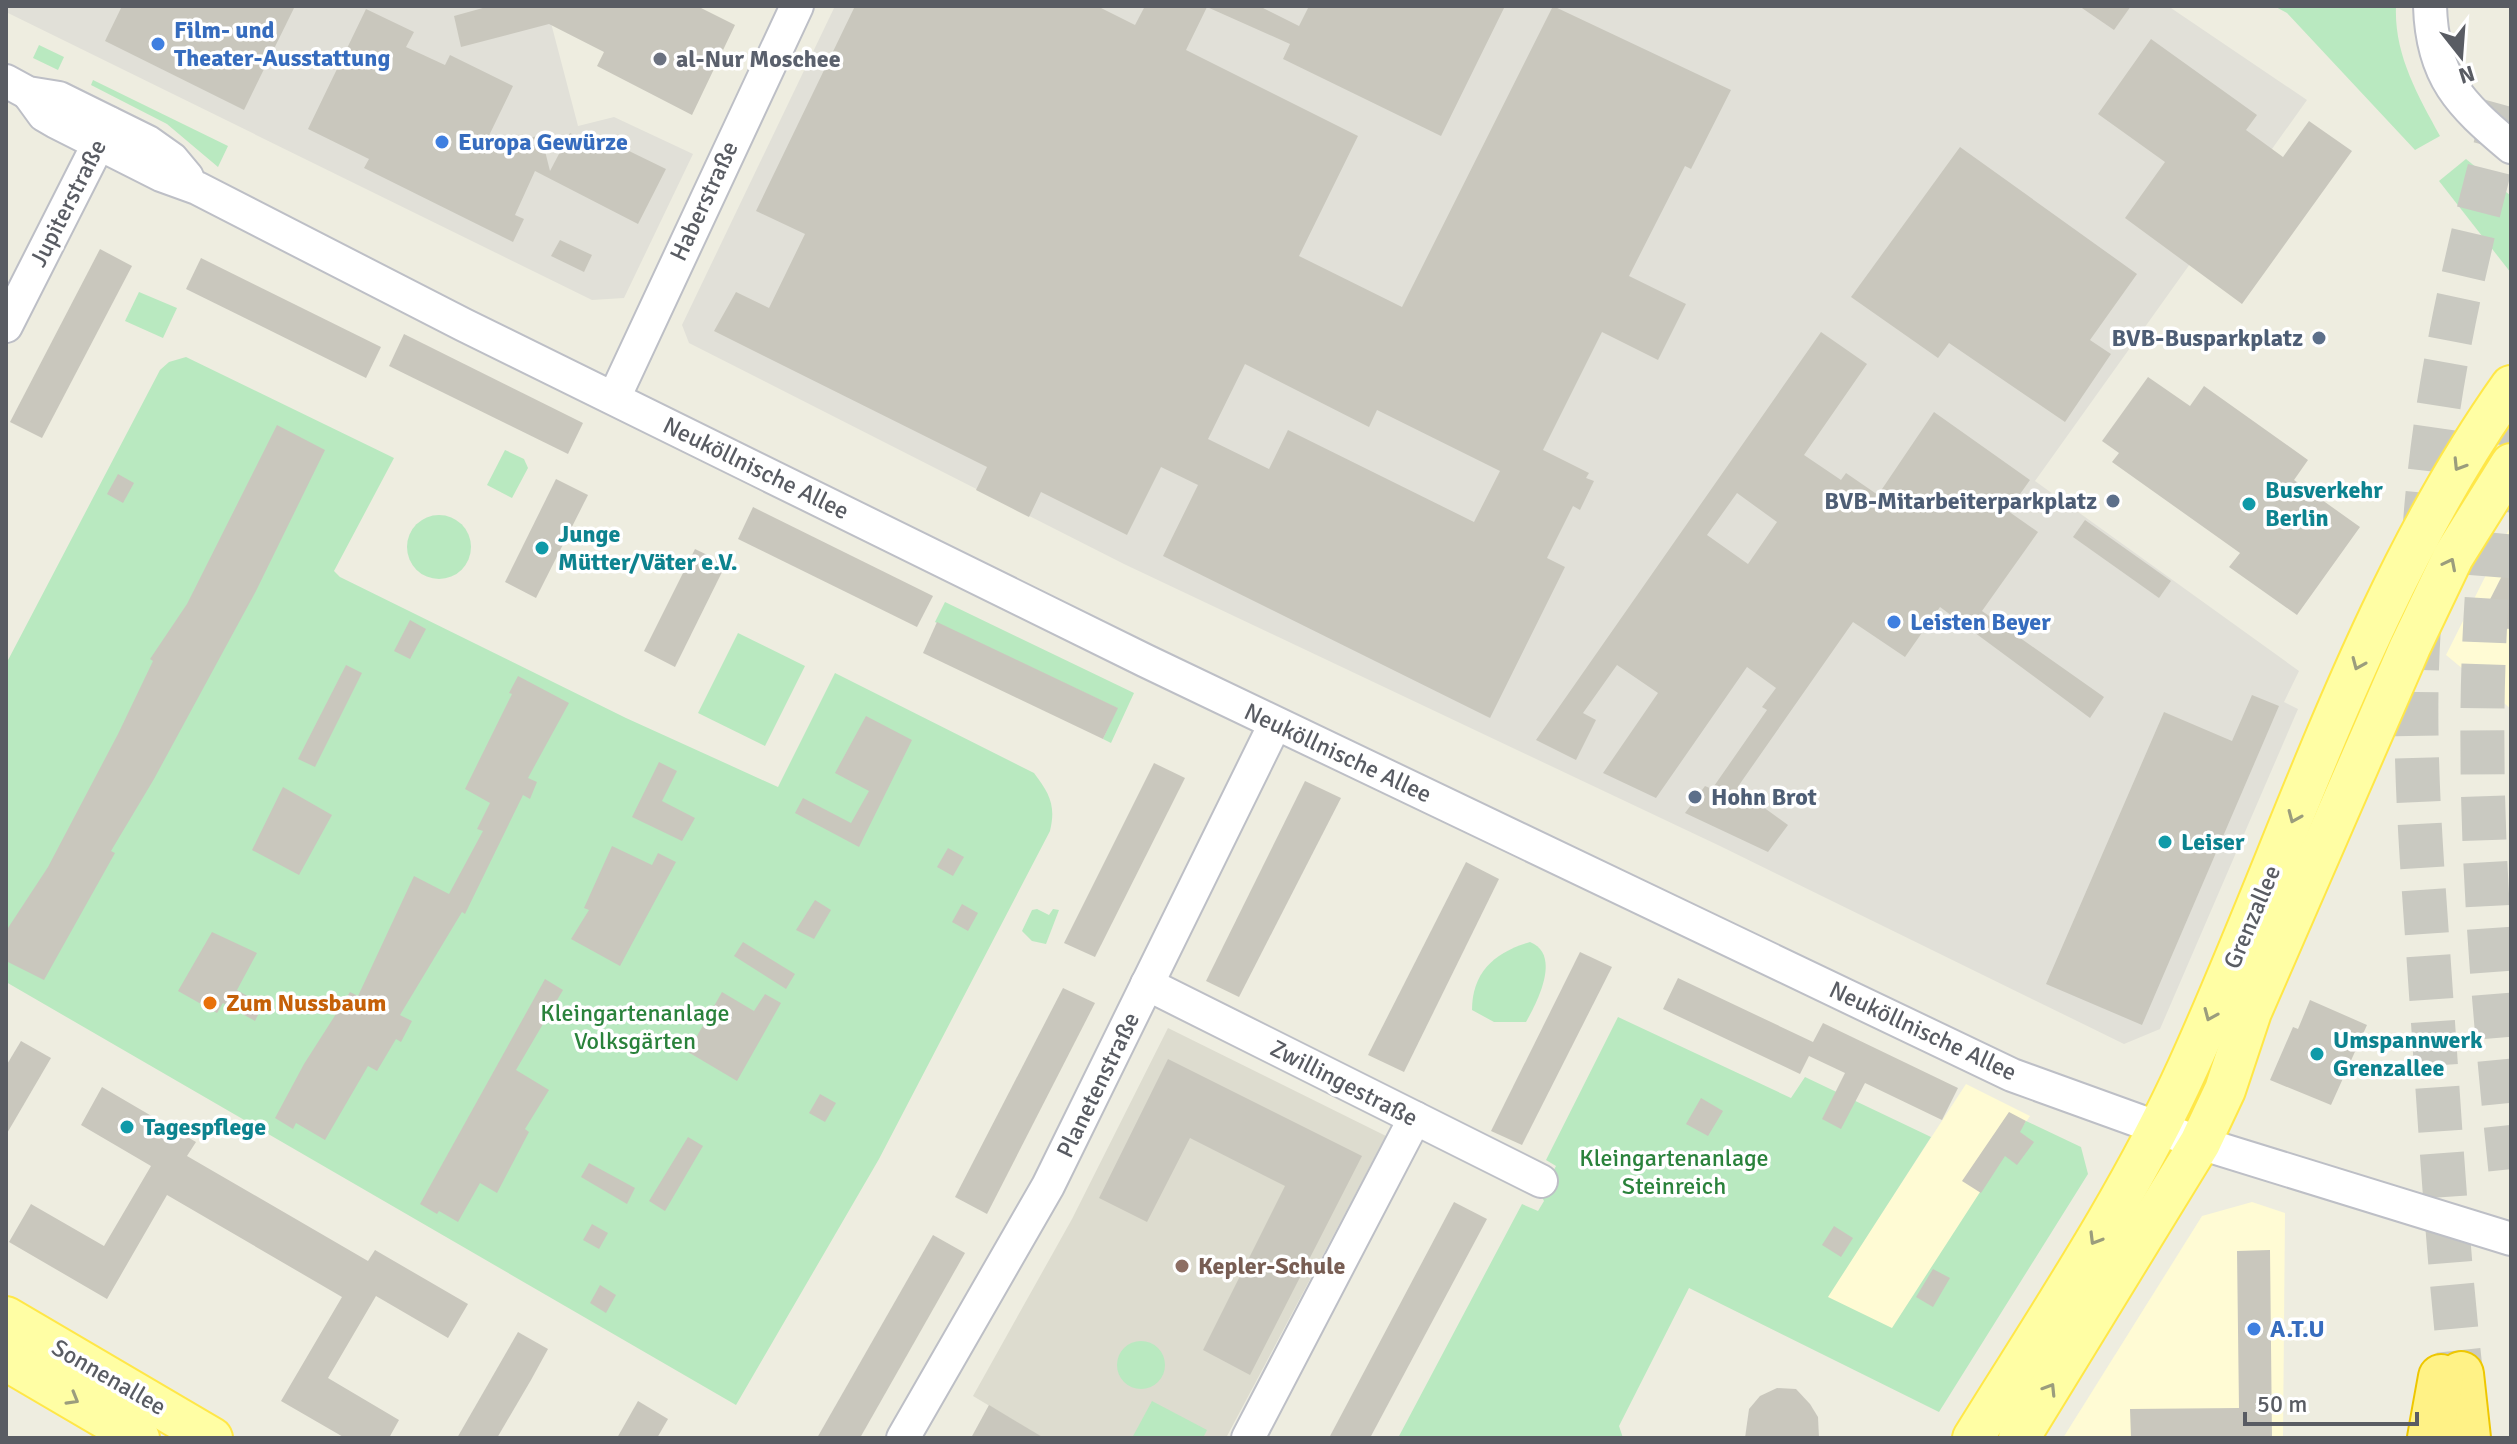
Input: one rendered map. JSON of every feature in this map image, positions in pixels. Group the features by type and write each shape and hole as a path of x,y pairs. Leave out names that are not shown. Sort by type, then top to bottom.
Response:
{"highway":[{"path":"2430,1438 2451,1376 2468,1438"}],"main road":[{"name":"Grenzallee","path":"1973,1438 2119,1199 2157,1128 2187,1069 2390,593 2438,500 2506,393"},
{"name":"Grenzallee","path":"2019,1438 2200,1143 2225,1090 2251,1012 2420,624 2482,505 2511,464"},
{"name":"Sonnenallee","path":"6,1317 212,1438"},
{"name":"Sonnenallee","path":"6,1360 139,1438"}],"street":[{"name":"Haberstraße","path":"614,398 797,6"},
{"path":"2430,6 2433,47 2447,82 2473,115 2511,147"},
{"name":"Neuköllnische Allee","path":"17,87 59,98 104,134 172,159 197,188 614,398 1275,724 2012,1075 2200,1143 2511,1239"},
{"name":"Jupiterstraße","path":"6,326 104,134"},
{"name":"Planetenstraße","path":"903,1438 1048,1186 1275,724"},
{"name":"Zwillingestraße","path":"1147,984 1541,1181"},
{"path":"1248,1438 1415,1118"}],"shaded area":[{"path":"6,6 560,6 551,23 578,126 614,117 693,154 624,298 592,300 6,12"},
{"path":"835,6 2168,6 2307,100 2035,481 2299,671 2284,702 2298,709 2160,1029 2124,1044 1720,846 1124,564 689,343 682,325"},
{"path":"2511,525 2511,709 2446,655"},
{"name":"Kepler-Schule","path":"1168,1028 1386,1136 1226,1438 1043,1438 973,1396 1072,1219"},
{"path":"1966,1084 2030,1116 1892,1329 1827,1297"},
{"path":"2252,1202 2285,1213 2283,1438 2063,1438 2202,1216"}],"green space":[{"path":"2274,6 2396,6 2396,24 2403,57 2415,89 2440,136 2415,150 2287,13"},
{"path":"39,45 64,57 58,70 33,58"},
{"path":"93,80 228,146 218,167 167,124 91,85"},
{"path":"2466,159 2511,196 2511,273 2439,181"},
{"path":"139,292 177,308 163,338 125,321"},
{"name":"Kleingartenanlage Volksgärten","path":"186,357 394,458 334,571 340,577 626,718 778,787 835,673 1034,773 1048,794 1052,807 1050,831 879,1159 736,1405 6,982 6,664 160,370 169,362"},
{"path":"505,450 524,459 528,468 512,498 487,485"},
{"path":"439,515 457,521 465,529 471,547 465,565 457,573 439,579 421,573 413,565 407,547 413,529 421,521"},
{"path":"945,602 1134,693 1111,743 1103,739 1117,708 935,622"},
{"path":"738,633 805,666 765,746 698,713"},
{"path":"1053,909 1059,910 1046,944 1032,941 1022,931 1032,910 1049,915"},
{"path":"1530,942 1539,948 1546,968 1541,991 1526,1022 1494,1022 1472,1010 1481,974 1496,958"},
{"name":"Kleingartenanlage Steinreich","path":"1618,1017 1791,1098 1805,1077 1931,1137 1828,1297 1892,1328 2026,1121 2081,1147 2088,1174 1939,1412 1689,1288 1619,1426 1623,1438 1398,1438 1522,1204 1538,1211 1544,1201 1541,1195 1556,1166 1546,1160"},
{"path":"1141,1341 1158,1348 1165,1365 1158,1382 1141,1389 1124,1382 1117,1365 1124,1348"},
{"path":"1152,1401 1207,1430 1203,1438 1132,1438"}],"building":[{"path":"122,6 295,6 244,110 105,41"},
{"name":"al-Nur Moschee","path":"490,6 697,6 735,25 692,115 597,66 604,52 549,24 461,47 454,16"},
{"path":"855,6 1097,6 1135,25 1145,6 1259,6 1299,26 1309,6 1505,6 1441,136 1283,59 1290,44 1207,7 1186,50 1358,136 1299,256 1402,307 1553,6 1731,90 1691,169 1685,166 1629,276 1686,304 1658,360 1602,332 1543,450 1589,473 1586,478 1594,481 1580,510 1573,506 1547,558 1565,567 1490,718 1163,556 1198,485 1161,467 1127,535 1041,492 1029,517 976,490 987,467 714,331 736,292 769,308 805,234 756,211","holes":["1245,364 1369,427 1377,410 1500,471 1474,522 1288,430 1269,469 1208,439"]},
{"path":"2079,6 2131,6 2114,30"},
{"path":"366,9 414,32 406,47 445,65 450,55 513,86 482,150 541,135 550,171 570,133 587,142 592,133 666,169 638,224 535,171 515,215 524,219 513,242 364,168 369,159 308,129"},
{"path":"2151,39 2257,115 2246,130 2283,157 2309,121 2352,151 2242,304 2125,218 2165,162 2098,114"},
{"path":"1960,147 2137,274 2090,340 2111,354 2065,422 1949,343 1938,358 1851,297"},
{"path":"560,240 592,255 584,272 551,256"},
{"path":"100,249 132,266 42,438 10,422"},
{"path":"201,258 381,347 366,378 186,289"},
{"path":"1821,332 1867,364 1804,455 1841,480 1846,473 1878,495 1934,412 2030,480 2008,511 2038,532 1982,611 2104,697 2090,718 1940,607 1905,657 1853,622 1737,788 1788,825 1768,852 1685,813 1705,786 1712,789 1767,710 1762,707 1776,688 1747,667 1656,798 1603,773 1658,693 1617,665 1583,713 1596,720 1576,760 1536,740","holes":["1737,493 1777,522 1748,564 1707,535"]},
{"path":"404,334 583,423 568,454 389,366"},
{"name":"Busverkehr Berlin","path":"2148,377 2190,406 2204,386 2308,460 2294,480 2360,527 2297,615 2229,567 2240,553 2112,462 2119,453 2102,441"},
{"path":"277,425 325,450 256,591 154,779 111,851 115,853 44,980 6,961 6,931 48,867 118,734 153,661 150,659 187,604"},
{"path":"118,474 134,483 123,503 107,494"},
{"name":"Junge Mütter/Väter e.V.","path":"556,479 588,495 536,598 505,582"},
{"path":"753,507 933,596 917,627 738,539"},
{"path":"2085,520 2171,581 2159,598 2073,537"},
{"path":"695,549 726,564 675,667 644,651"},
{"path":"2511,558 2511,629 2476,627"},
{"path":"410,620 426,629 410,659 394,651"},
{"path":"937,622 1118,708 1103,739 923,653"},
{"path":"346,665 362,673 315,767 298,759"},
{"path":"518,676 569,703 528,778 537,782 530,799 523,795 465,914 462,912 400,1015 412,1021 401,1042 396,1039 377,1071 368,1066 325,1140 296,1123 293,1129 275,1118 304,1064 350,992 358,996 414,876 449,894 483,831 477,829 490,803 465,789"},
{"name":"Leiser","path":"2252,695 2279,706 2142,1025 2046,984 2164,712 2232,741"},
{"path":"866,716 912,740 859,847 795,813 803,798 851,823 869,791 835,773"},
{"path":"659,762 677,771 662,801 695,818 682,841 632,817"},
{"path":"1154,763 1185,778 1095,957 1064,943"},
{"path":"1305,781 1341,798 1239,997 1206,981"},
{"path":"283,787 332,815 299,875 252,850"},
{"path":"612,846 652,865 658,853 676,862 620,966 571,939 589,910 584,908"},
{"path":"948,848 964,857 953,876 937,867"},
{"path":"1466,862 1499,879 1404,1072 1368,1055"},
{"path":"815,900 831,910 814,939 796,930"},
{"path":"962,904 978,913 968,931 952,922"},
{"path":"212,932 257,953 237,990 263,1005 255,1021 223,1003 217,1013 178,991"},
{"path":"743,942 795,974 786,989 734,956"},
{"path":"1580,952 1612,967 1522,1145 1491,1131"},
{"path":"1678,978 1813,1042 1823,1023 1958,1088 1942,1120 1865,1083 1841,1129 1822,1119 1845,1073 1809,1056 1800,1074 1663,1009"},
{"path":"545,979 563,990 516,1070 549,1090 525,1129 529,1132 497,1193 480,1183 458,1222 439,1211 437,1214 420,1204"},
{"path":"1063,988 1095,1003 987,1214 955,1197"},
{"path":"722,992 754,1011 765,994 781,1003 737,1081 688,1052"},
{"name":"Umspannwerk Grenzallee","path":"2310,1000 2367,1025 2331,1105 2270,1080 2293,1027 2298,1029"},
{"path":"21,1041 51,1058 6,1135 6,1066"},
{"path":"1168,1059 1362,1156 1250,1375 1203,1350 1285,1186 1190,1138 1147,1222 1099,1198"},
{"path":"102,1087 196,1142 187,1156 368,1261 375,1250 468,1304 448,1338 376,1296 328,1378 399,1420 389,1438 345,1438 281,1401 342,1297 167,1195 107,1299 9,1242 31,1204 104,1246 151,1166 81,1125"},
{"path":"820,1094 836,1103 825,1122 809,1113"},
{"path":"1701,1098 1723,1111 1708,1136 1686,1124"},
{"path":"2009,1112 2026,1121 2020,1132 2034,1142 2017,1165 2005,1156 1981,1193 1962,1181"},
{"path":"688,1137 703,1146 665,1211 649,1201"},
{"path":"589,1163 635,1188 627,1204 581,1177"},
{"path":"1454,1202 1487,1219 1370,1438 1329,1438"},
{"path":"592,1224 608,1233 599,1249 583,1240"},
{"path":"1834,1226 1853,1238 1841,1257 1822,1245"},
{"path":"933,1235 965,1253 860,1438 817,1438"},
{"name":"A.T.U","path":"2270,1250 2272,1438 2131,1438 2130,1409 2239,1408 2237,1251"},
{"path":"1933,1269 1950,1278 1933,1307 1916,1297"},
{"path":"600,1285 616,1295 606,1313 590,1303"},
{"path":"518,1332 548,1349 531,1380 497,1438 457,1438"},
{"path":"1777,1388 1796,1389 1810,1404 1818,1417 1819,1438 1745,1438 1749,1409 1760,1396"},
{"path":"638,1401 668,1419 657,1438 617,1438"},
{"path":"989,1405 1044,1438 971,1438"}],"tunnel":[{"path":"2424,537 2445,367 2468,255 2511,89"},
{"path":"2511,402 2496,498 2487,594 2483,691 2486,885 2511,1176"},
{"path":"2419,626 2416,718 2422,856 2461,1374"}],"place":[{"name":"Film- und Theater-Ausstattung","path":"158,44"},
{"name":"al-Nur Moschee","path":"660,59"},
{"name":"Europa Gewürze","path":"442,142"},
{"name":"BVB-Busparkplatz","path":"2319,338"},
{"name":"BVB-Mitarbeiterparkplatz","path":"2113,501"},
{"name":"Busverkehr Berlin","path":"2249,504"},
{"name":"Junge Mütter/Väter e.V.","path":"542,548"},
{"name":"Leisten Beyer","path":"1894,622"},
{"name":"Hohn Brot","path":"1695,797"},
{"name":"Leiser","path":"2165,842"},
{"name":"Zum Nussbaum","path":"210,1003"},
{"name":"Umspannwerk Grenzallee","path":"2317,1054"},
{"name":"Tagespflege","path":"127,1127"},
{"name":"Kepler-Schule","path":"1182,1266"},
{"name":"A.T.U","path":"2254,1329"}]}
